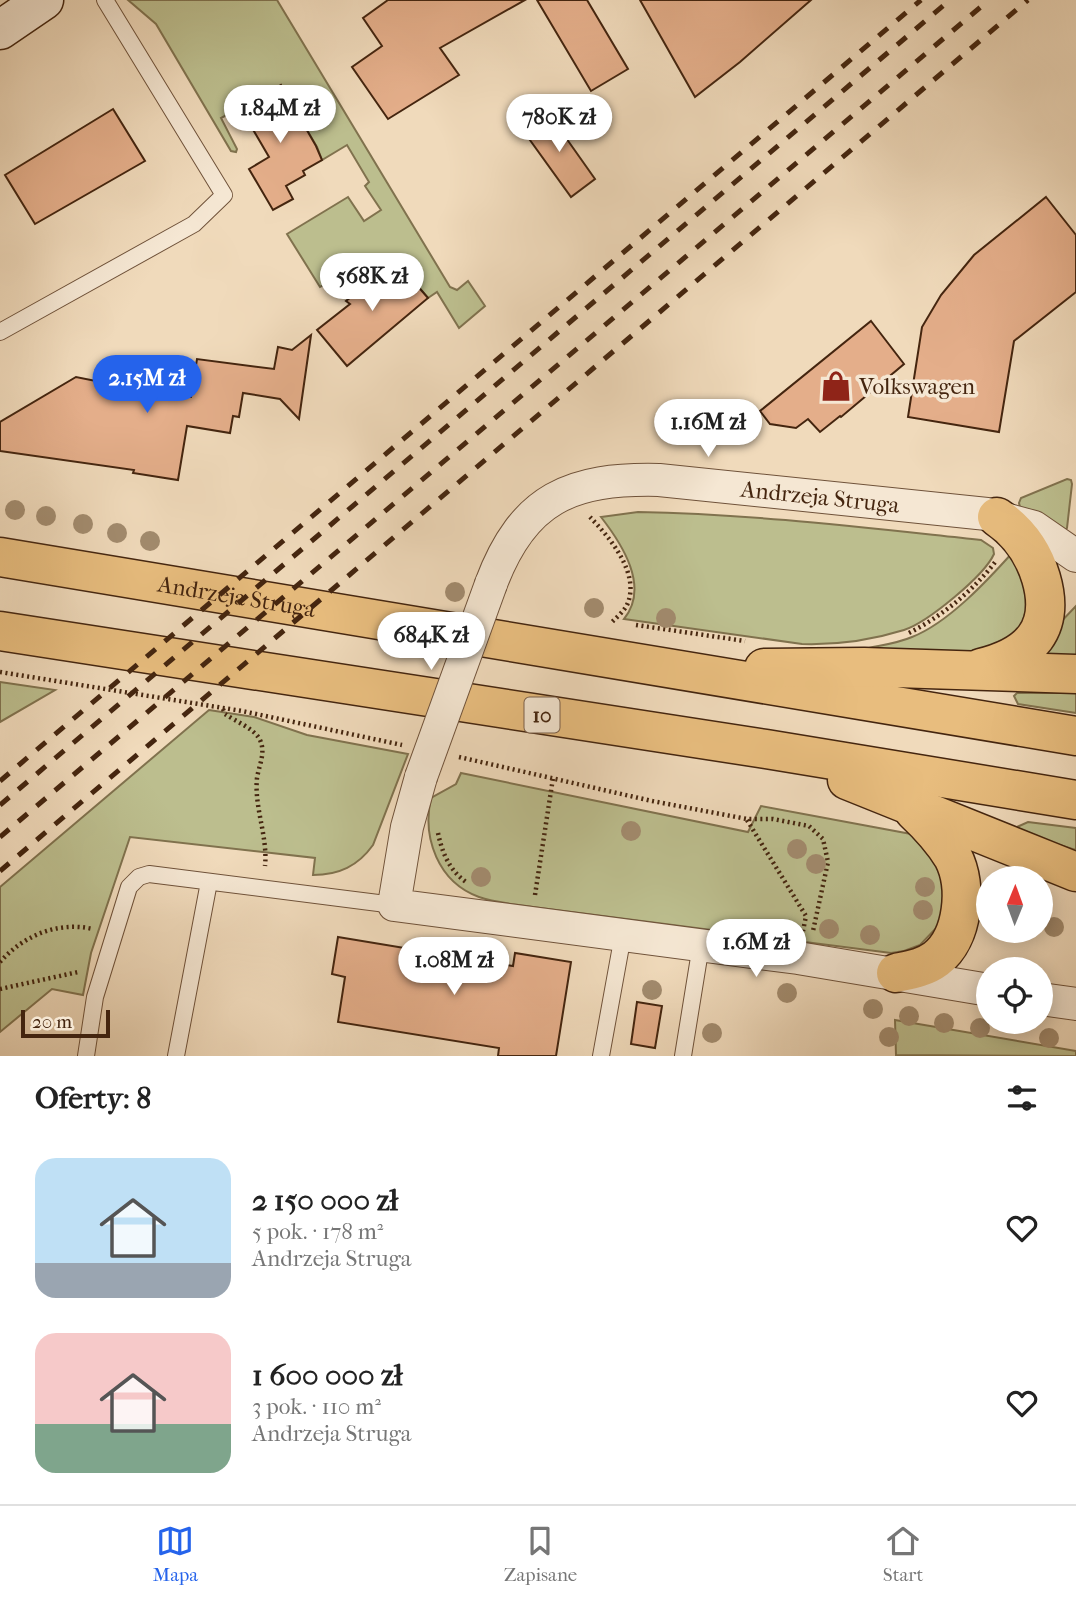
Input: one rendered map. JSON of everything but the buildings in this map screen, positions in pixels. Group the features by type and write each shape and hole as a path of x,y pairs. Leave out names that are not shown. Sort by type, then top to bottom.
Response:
{"main road":[{"path":"1007,524 1034,558 1040,573 1045,593 1043,625"},
{"name":"Andrzeja Struga","path":"0,557 1076,736"},
{"path":"958,671 1011,659 1031,643 1055,606 1076,587"},
{"name":"10","path":"0,631 766,749 1076,800"},
{"path":"674,669 864,667 1076,674"},
{"path":"766,749 1076,872"},
{"path":"895,973 921,968 937,958 948,946 960,911 962,890 954,859 941,839 934,829 902,801"}],"street":[{"path":"0,30 44,0"},
{"name":"Andrzeja Struga","path":"394,905 407,827 421,777 491,584 509,542 530,517 561,495 581,486 602,482 625,479 659,480 976,512 1007,524 1034,527 1076,556"},
{"path":"394,905 701,945 976,988"},
{"path":"1053,1001 1076,1004"}],"lane":[{"path":"0,332 194,224 224,195 105,0"},
{"path":"86,1056 95,997 129,887 139,877 149,874 394,905"},
{"path":"176,1056 209,882"},
{"path":"601,1056 622,934"},
{"path":"683,1056 701,945"}],"path":[{"path":"583,519 602,513"},
{"path":"594,521 622,557 628,576 626,605 612,622"},
{"path":"906,635 936,619 985,576 1002,554 1007,524"},
{"path":"599,620 748,641"},
{"path":"0,672 223,708 404,746"},
{"path":"223,708 225,714 258,736 261,743 257,779 267,848 262,888"},
{"path":"459,757 652,801 747,819 773,819 809,826 823,839 828,862 814,926"},
{"path":"534,902 553,778"},
{"path":"747,819 806,916 802,936"},
{"path":"436,822 447,862 458,876 471,886"},
{"path":"0,962 23,941 60,928 89,928 114,935"},
{"path":"0,989 91,968 103,970"}],"green space":[{"path":"128,0 277,0 450,287 457,290 468,281 485,306 459,328 437,292 428,298 396,261 358,291 346,273 320,287 287,234 348,197 364,221 381,210 365,186 369,182 347,145 322,160 281,86 221,118 237,149 236,152 231,151 156,24"},
{"path":"1067,479 1071,480 1072,484 1067,528 1064,533 1020,507 1021,498"},
{"path":"638,512 853,526 981,540 993,548 994,554 967,586 927,618 904,630 866,639 802,644 624,619 631,607 634,580 624,553 601,517"},
{"path":"1013,552 1025,567 1026,610 1023,621 1017,632 983,655 869,648 907,639 926,631 953,612"},
{"path":"1076,606 1076,662 1043,662 1054,629"},
{"path":"0,682 55,690 0,722"},
{"path":"1017,693 1076,693 1076,713 1018,704 1014,696"},
{"path":"209,710 254,717 307,735 408,754 373,845 361,859 347,868 313,875 315,858 130,837 91,953 83,995 52,989 0,1032 0,887"},
{"path":"461,773 748,832 761,806 911,834 919,838 945,879 941,923 920,945 891,953 485,899 453,881 443,870 431,843 431,798 456,784"},
{"path":"1028,822 1076,828 1076,850 1018,832 1017,827"},
{"path":"895,1020 1076,1051 1076,1056 896,1055"}],"railway":[{"path":"0,781 921,0"},
{"path":"0,805 950,0"},
{"path":"0,837 989,0"},
{"path":"0,871 1028,0"}],"place":[{"name":"Volkswagen","path":"836,386"}]}
